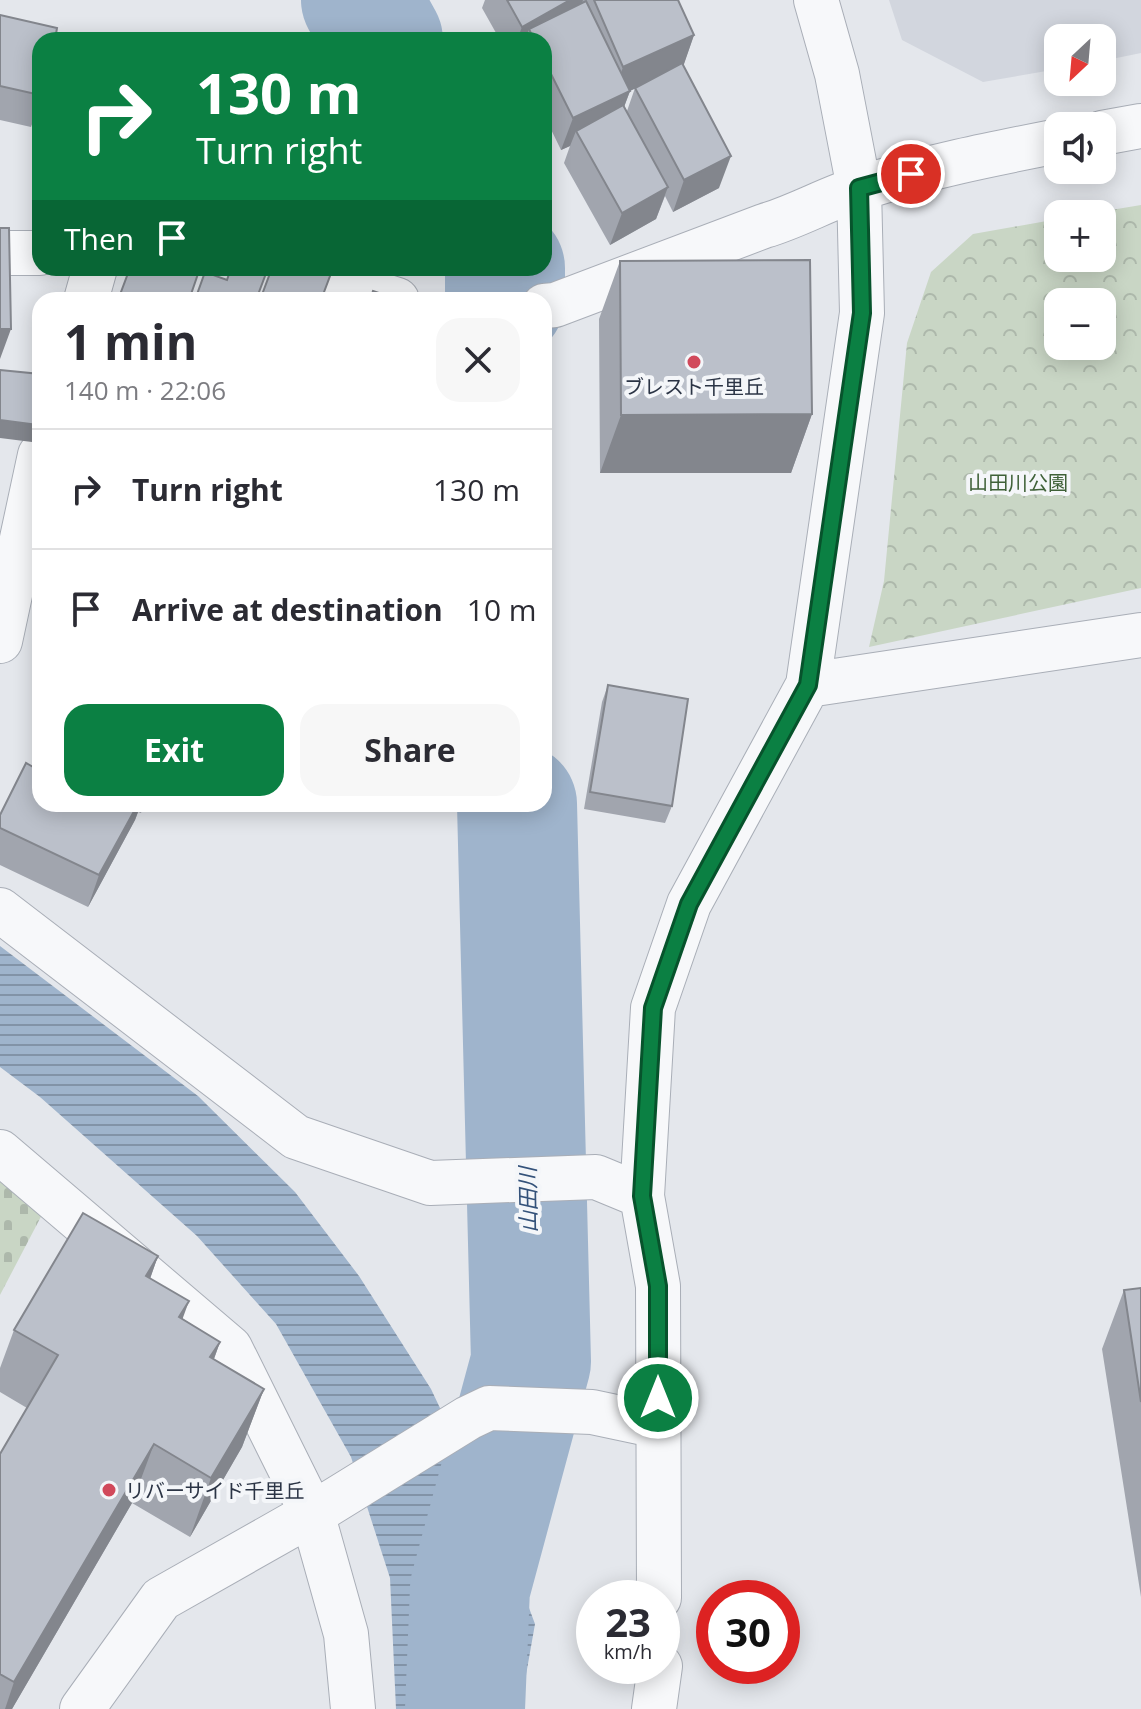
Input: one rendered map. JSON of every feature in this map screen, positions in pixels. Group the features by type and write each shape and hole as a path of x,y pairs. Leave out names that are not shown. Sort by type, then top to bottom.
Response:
{"street":[{"path":"659,1580 658,1286 642,1196 653,1008 689,904 808,685 862,313 859,188 837,74 816,0"},
{"path":"1116,130 1141,126"},
{"path":"552,304 790,219 859,188 964,159 1044,144"},
{"path":"0,253 32,253"},
{"path":"313,276 346,292"},
{"path":"0,641 32,492"},
{"path":"808,685 1141,635"},
{"path":"0,910 296,1137 430,1183 596,1177 642,1196"},
{"path":"0,1152 230,1348 319,1509 346,1634 353,1709"},
{"path":"82,1709 161,1599 479,1413 592,1412 658,1426"},
{"path":"654,1709 657,1684"}],"shaded area":[{"path":"889,0 1141,0 1141,53 1116,58 1116,24 1044,24 1044,71 983,82 902,40"}],"green space":[{"name":"山田川公園","path":"1141,205 1141,588 869,647 884,581 907,343 931,272 973,234 1044,221 1044,272 1116,272 1116,209"},
{"path":"0,1172 45,1209 0,1295"}],"water":[{"path":"0,946 198,1096 295,1192 359,1276 431,1389 509,1554 535,1624 520,1709 396,1709 390,1578 351,1457 276,1324 197,1236 40,1097 0,1067"}],"building":[{"path":"507,0 570,0 522,27"},
{"path":"594,0 678,0 694,35 623,67"},
{"path":"586,1 630,91 573,118 552,76 552,32 530,32 529,29"},
{"path":"0,15 57,28 56,32 32,32 32,93 0,86"},
{"path":"682,63 731,156 684,180 635,88"},
{"path":"623,105 668,187 622,213 576,131"},
{"path":"0,228 9,228 11,329 0,329"},
{"path":"810,260 812,414 621,415 620,261"},
{"path":"127,276 197,276 192,292 121,292"},
{"path":"204,276 227,280 228,276 265,276 259,292 198,292"},
{"path":"269,276 330,276 324,292 263,292"},
{"path":"0,370 32,373 32,424 0,420"},
{"path":"608,685 688,699 672,806 590,792"},
{"path":"26,763 32,766 32,812 134,812 99,875 0,828 0,815"},
{"name":"リバーサイド千里丘","path":"83,1213 158,1256 146,1276 189,1301 179,1317 220,1342 210,1357 264,1389 211,1478 154,1444 14,1682 0,1674 0,1454 58,1355 14,1330"},
{"path":"1141,1288 1141,1402 1124,1290"}],"waterway":[{"name":"山田川","path":"361,0 379,32"},
{"name":"山田川","path":"505,276 505,292"},
{"name":"山田川","path":"465,1709 470,1588 531,1362 517,812"}],"place":[{"name":"ブレスト千里丘","path":"694,362"},
{"name":"リバーサイド千里丘","path":"109,1490"}],"route":[{"path":"658,1398 658,1286 642,1196 653,1008 689,904 808,685 862,313 859,188 911,174"}]}
